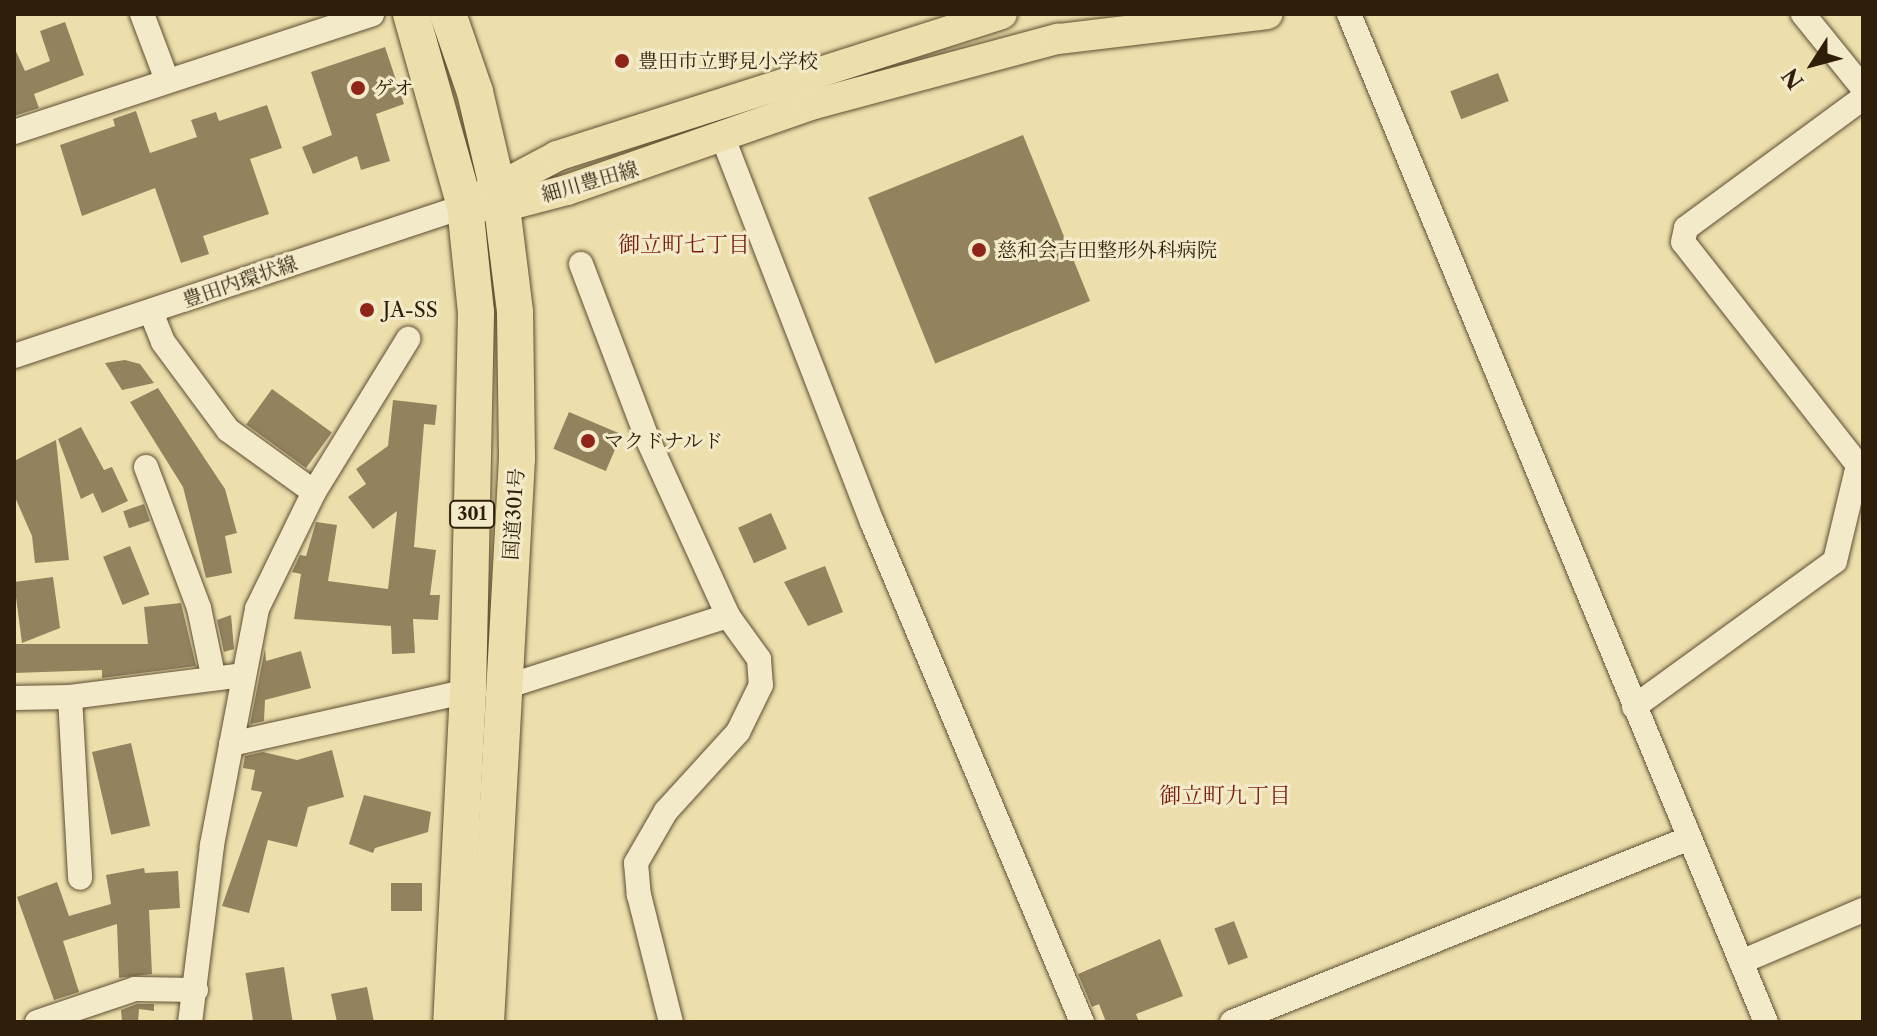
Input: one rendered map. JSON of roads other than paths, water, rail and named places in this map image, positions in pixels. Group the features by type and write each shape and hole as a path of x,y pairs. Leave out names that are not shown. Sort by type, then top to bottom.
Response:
{"highway":[{"name":"国道301号","path":"411,14 465,206 476,312 485,689 486,1022"},
{"name":"国道301号","path":"448,14 475,92 500,197 515,312 517,458 485,689 451,1022"}],"main road":[{"name":"細川豊田線","path":"500,197 557,156 1002,14"},
{"name":"細川豊田線","path":"465,206 641,168 811,105 1058,39 1268,14"}],"street":[{"path":"142,14 167,80"},
{"path":"14,132 372,14"},
{"path":"1349,14 1766,1022"},
{"path":"1803,14 1863,88"},
{"path":"1634,707 1835,561 1858,465 1683,242 1686,228 1863,98"},
{"path":"723,138 872,522 1082,1022"},
{"name":"豊田内環状線","path":"14,356 465,206"},
{"path":"581,264 647,438 728,616 759,659 755,704 738,732 666,811 636,863 639,895 671,1022"},
{"path":"151,312 163,342 228,430 314,492"},
{"path":"190,1022 212,846 257,609 314,492 408,339"},
{"path":"146,467 199,608 213,675"},
{"path":"231,744 485,689 728,616"},
{"path":"14,698 70,697 213,675 243,675"},
{"path":"70,697 80,878"},
{"path":"1232,1022 1689,838"},
{"path":"1741,962 1863,910"},
{"path":"37,1022 135,989 196,990"}],"place":[{"name":"豊田市立野見小学校","path":"622,61"},
{"name":"ゲオ","path":"358,88"},
{"name":"慈和会吉田整形外科病院","path":"979,250"},
{"name":"JA-SS","path":"367,310"},
{"name":"マクドナルド","path":"588,441"}],"district":[{"name":"御立町七丁目","path":"684,245"},
{"name":"御立町九丁目","path":"1225,796"}]}
